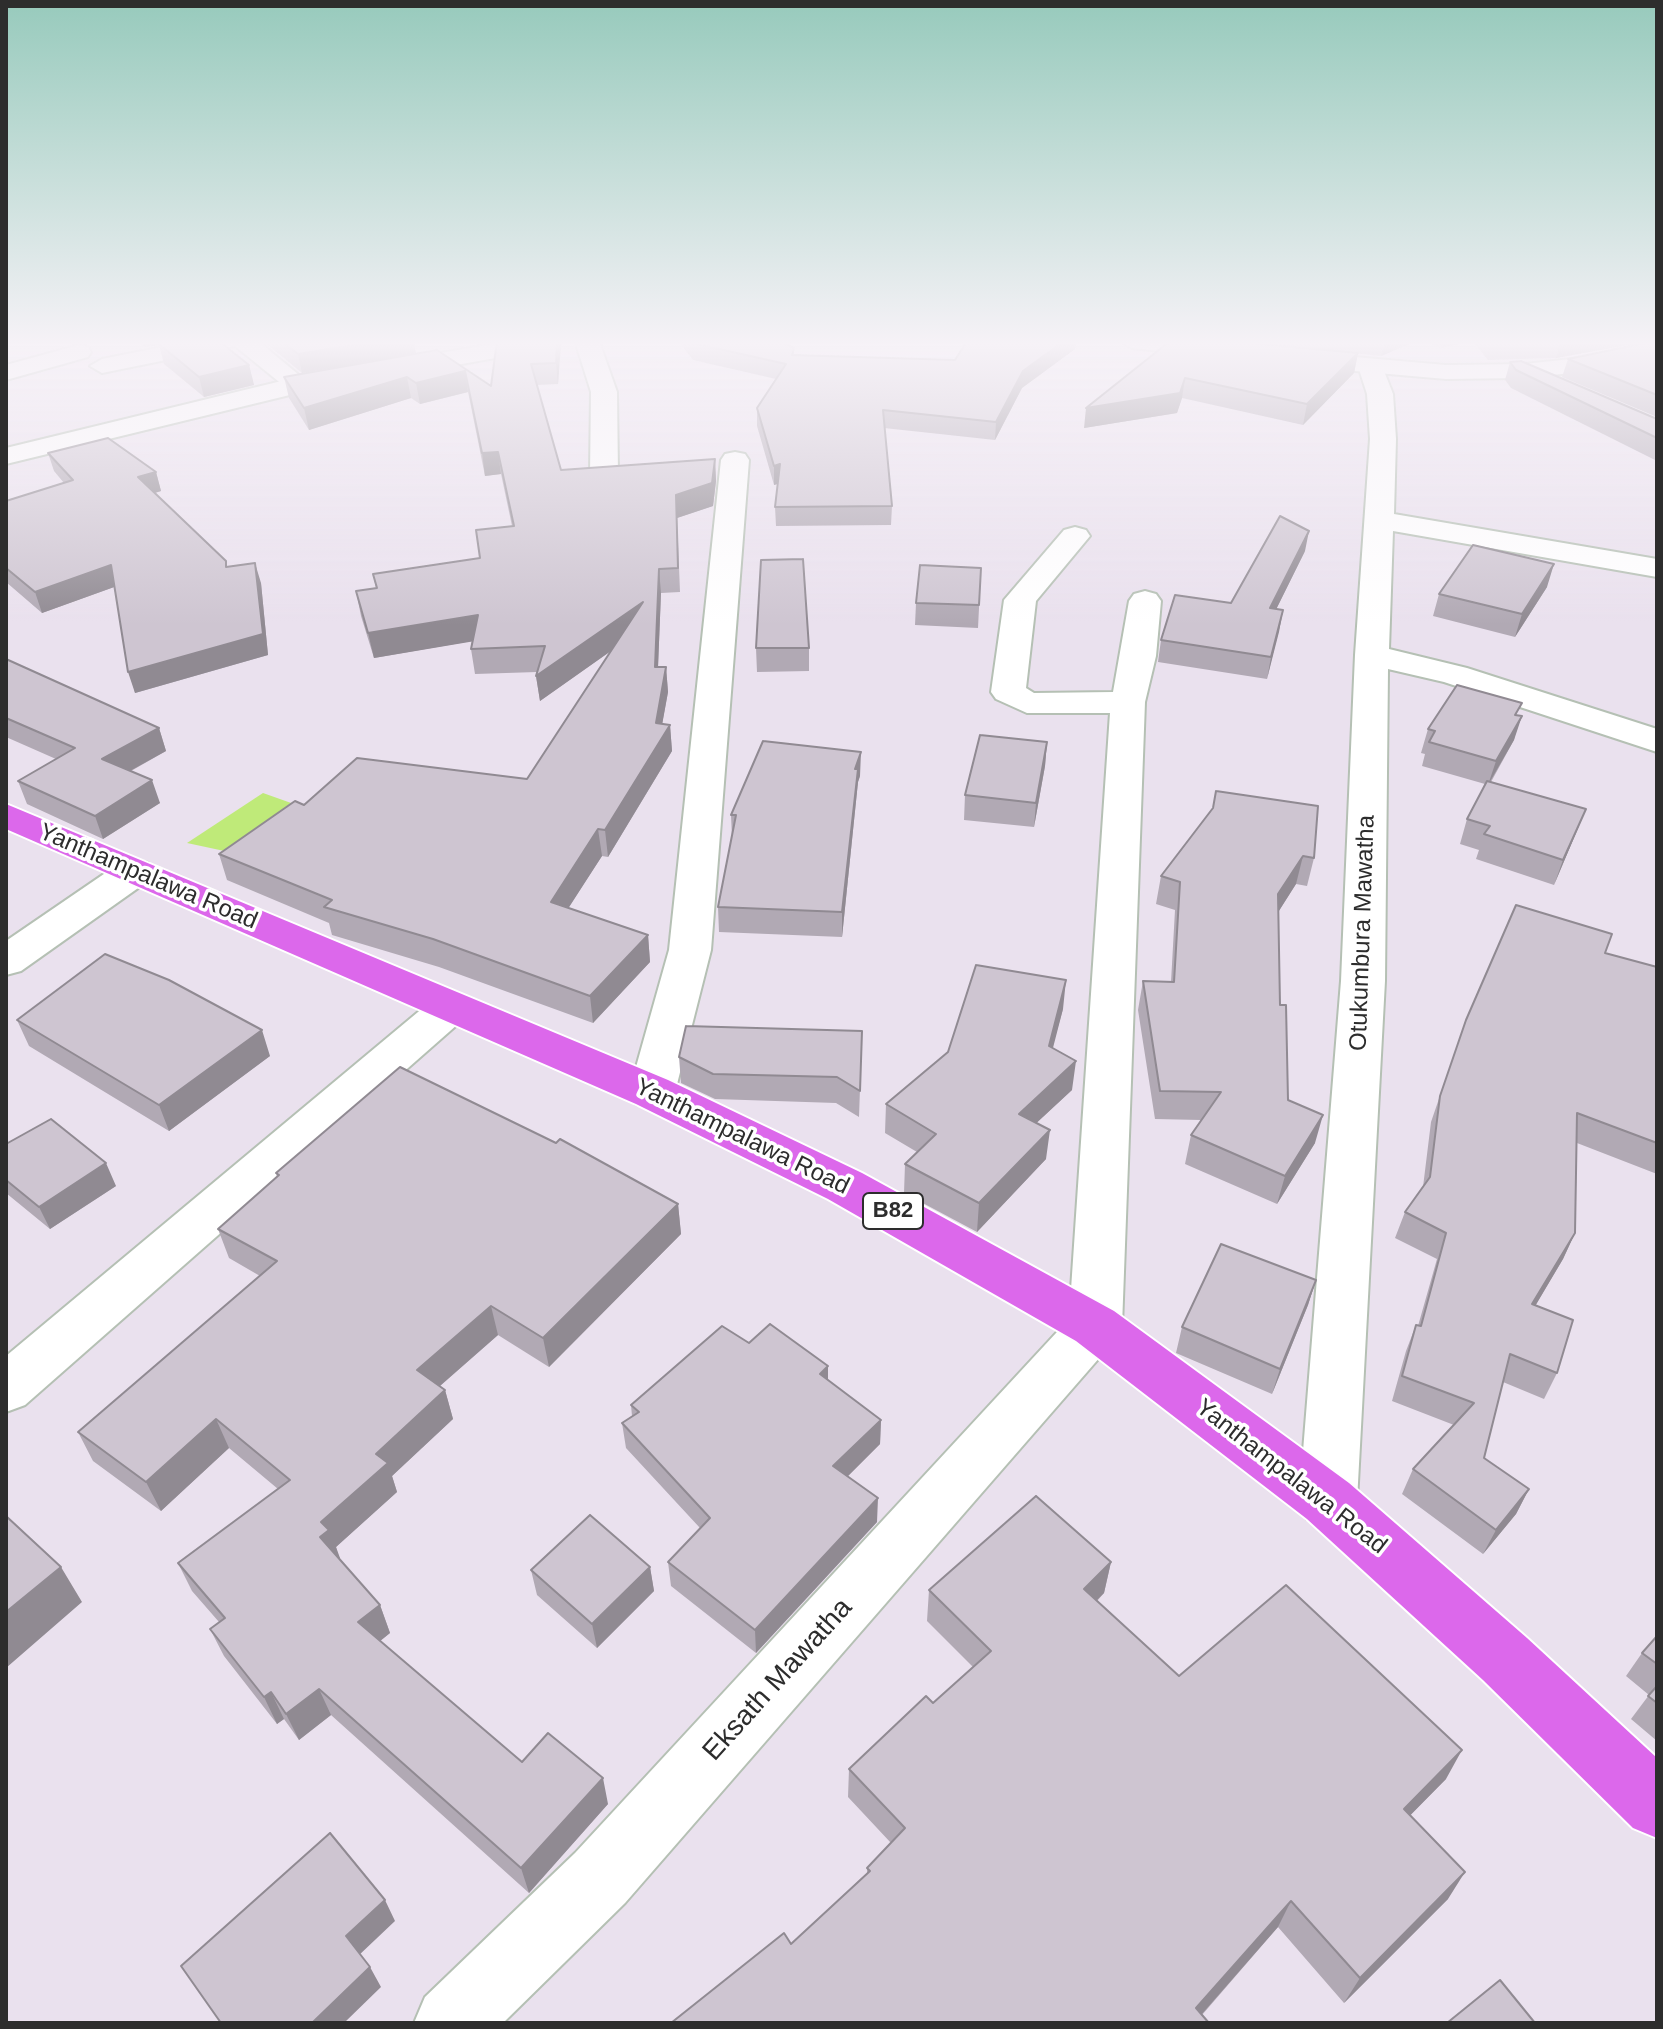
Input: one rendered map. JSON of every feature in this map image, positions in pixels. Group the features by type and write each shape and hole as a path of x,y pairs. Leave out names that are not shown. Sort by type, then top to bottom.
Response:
{"main road":[{"name":"Yanthampalawa Road","path":"6,815 652,1092 845,1186 974,1255 1095,1326 1328,1501 1505,1659 1657,1804"}],"street":[{"path":"6,456 90,436"},
{"path":"604,436 604,475"},
{"name":"Otukumbura Mawatha","path":"1328,1501 1363,981 1372,655 1383,436"},
{"path":"652,1092 690,950 735,460"},
{"path":"1378,520 1657,568"},
{"path":"1075,536 1020,600 1008,692 1027,703 1128,702"},
{"path":"1095,1326 1128,702 1139,656 1145,601"},
{"path":"1372,655 1455,675 1657,741"},
{"path":"6,961 134,872"},
{"path":"6,1389 451,1007"},
{"name":"Eksath Mawatha","path":"451,2023 600,1878 1095,1326"}],"shaded area":[{"path":"263,793 308,809 243,855 187,843"}],"building":[{"path":"478,436 551,436 561,470 715,459 712,483 676,495 678,568 659,569 655,667 666,667 656,723 670,725 605,830 598,829 551,902 648,935 590,996 433,939 324,907 332,900 219,854 295,801 304,805 357,758 527,779 643,602 536,676 545,646 471,649 478,615 368,633 356,591 377,588 373,574 480,558 476,530 514,526 498,452 482,453"},
{"path":"765,436 885,436 892,506 775,507 780,464 774,466"},
{"path":"108,438 156,472 138,477 226,561 226,567 255,563 263,634 128,672 111,565 35,592 6,568 6,501 73,480 48,453"},
{"path":"1280,516 1309,531 1270,608 1283,610 1271,657 1161,640 1175,595 1231,603"},
{"path":"1473,545 1554,564 1522,614 1439,594"},
{"path":"803,559 809,648 756,648 761,560"},
{"path":"920,565 981,568 979,605 916,603"},
{"path":"6,659 159,728 102,759 152,780 95,816 18,781 75,748 6,718"},
{"path":"1457,685 1522,703 1515,715 1522,716 1496,761 1429,742 1435,731 1428,729"},
{"path":"980,735 1047,742 1036,803 965,795"},
{"path":"763,741 861,752 855,769 858,769 842,912 718,907 736,815 731,815"},
{"path":"1487,781 1586,809 1563,860 1484,834 1490,826 1467,819"},
{"path":"1216,791 1318,806 1314,858 1303,856 1278,894 1280,1005 1286,1005 1288,1100 1323,1115 1285,1176 1191,1135 1221,1092 1160,1091 1143,981 1174,982 1180,882 1161,876 1213,808"},
{"path":"1516,905 1612,934 1605,953 1657,967 1657,1143 1577,1113 1575,1233 1532,1304 1573,1320 1557,1373 1510,1354 1484,1458 1529,1489 1496,1530 1413,1469 1474,1403 1402,1376 1416,1325 1421,1326 1446,1233 1405,1212 1430,1177 1440,1096 1466,1020"},
{"path":"105,954 169,980 262,1030 159,1105 17,1020"},
{"path":"976,965 1066,980 1049,1046 1076,1061 1019,1114 1050,1130 979,1203 905,1164 936,1134 886,1104 948,1052"},
{"path":"686,1026 862,1031 860,1091 837,1077 713,1074 679,1057"},
{"path":"400,1067 556,1143 560,1139 678,1204 543,1338 491,1306 417,1370 445,1390 376,1454 388,1463 321,1522 329,1530 320,1537 380,1605 358,1622 522,1762 548,1733 603,1778 521,1868 319,1689 286,1714 271,1692 264,1697 210,1629 225,1618 178,1563 290,1480 216,1419 146,1482 78,1432 277,1261 218,1229 279,1175 276,1173"},
{"path":"51,1119 106,1163 39,1207 6,1180 6,1144"},
{"path":"1221,1244 1316,1280 1280,1369 1182,1327"},
{"path":"770,1324 828,1366 820,1374 881,1420 833,1466 878,1498 755,1630 668,1562 710,1518 622,1423 639,1412 631,1405 722,1326 749,1343"},
{"path":"1036,1496 1111,1562 1084,1589 1179,1676 1286,1585 1462,1750 1404,1809 1465,1872 1360,1978 1291,1901 1196,2008 1209,2023 671,2023 784,1933 791,1944 870,1871 867,1868 905,1828 849,1769 926,1696 933,1703 991,1651 929,1590"},
{"path":"590,1515 650,1567 592,1624 531,1570"},
{"path":"6,1516 61,1567 6,1612"},
{"path":"1657,1636 1657,1664 1642,1653"},
{"path":"1657,1686 1657,1703 1648,1696"},
{"path":"330,1833 385,1900 346,1936 370,1967 312,2023 221,2023 181,1966"},
{"path":"1500,1980 1535,2023 1447,2023"}]}
